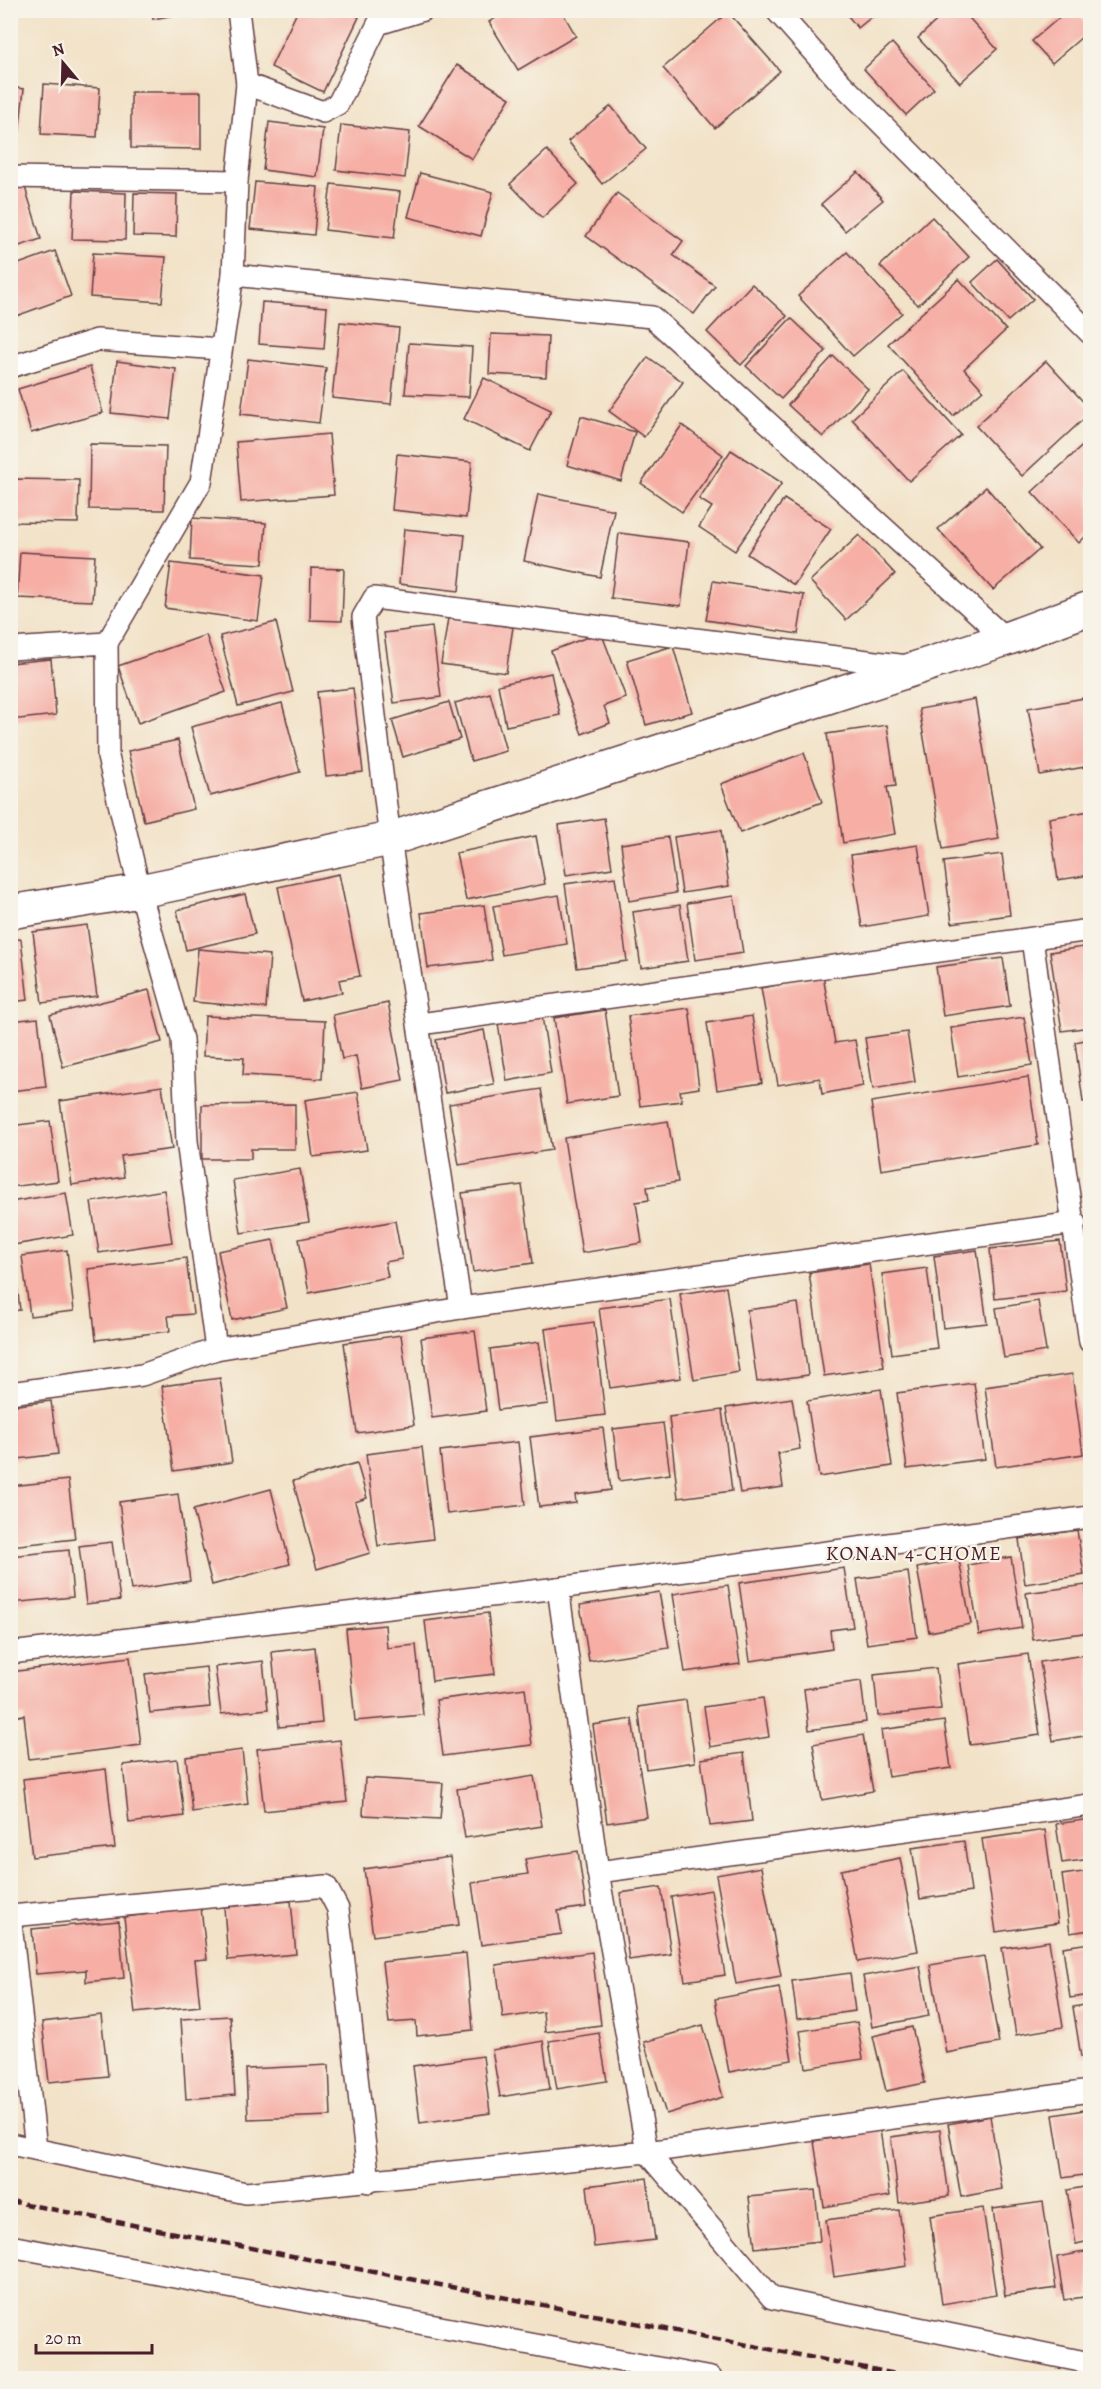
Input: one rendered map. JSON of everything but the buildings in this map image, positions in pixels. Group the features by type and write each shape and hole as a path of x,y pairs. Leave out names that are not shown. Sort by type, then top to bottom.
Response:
{"street":[{"path":"10,912 140,891 390,839 1006,639 1090,608"}],"lane":[{"path":"216,1349 187,1141 182,1039 140,891 108,757 107,643 201,482 233,275 237,181 247,84 238,10"},
{"path":"247,84 323,112 338,104 378,24 423,10"},
{"path":"776,10 839,81 1090,333"},
{"path":"10,177 237,181"},
{"path":"233,275 652,317 1006,639"},
{"path":"10,368 97,340 220,350"},
{"path":"461,1308 420,1024 390,839 363,617 374,598 918,668"},
{"path":"10,649 107,643"},
{"path":"420,1024 1090,930"},
{"path":"1032,939 1075,1223 1090,1342"},
{"path":"10,1393 142,1375 216,1349 461,1308 1075,1223"},
{"path":"10,1653 558,1588 1090,1517"},
{"path":"558,1588 598,1872 647,2152 772,2298 1090,2363"},
{"path":"598,1872 1090,1805"},
{"path":"36,2149 11,1915 326,1886 338,1909 369,2182"},
{"path":"10,2144 246,2193 647,2152 1090,2091"},
{"path":"10,2246 711,2379"}],"railway":[{"path":"10,2201 917,2378"}],"district":[{"name":"KONAN 4-CHOME","path":"914,1553"}]}
